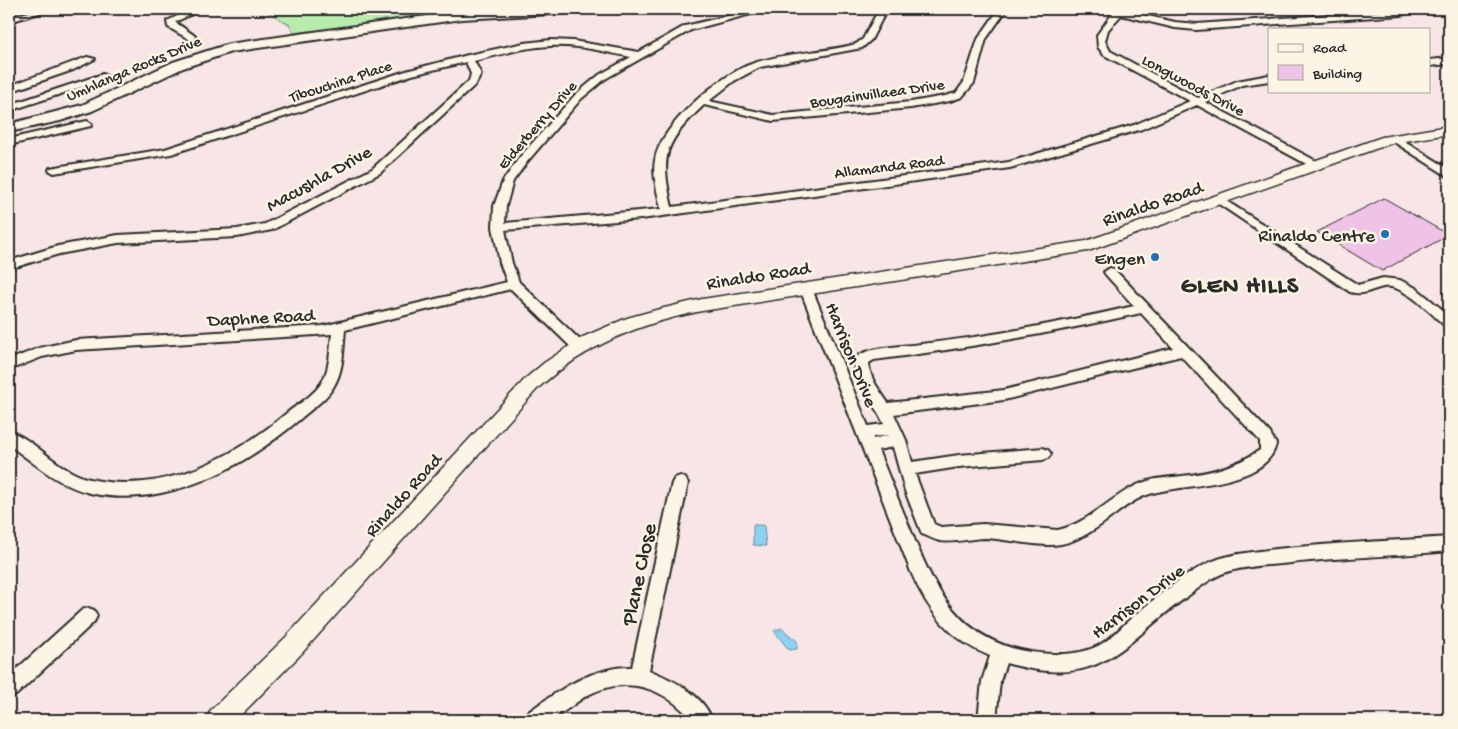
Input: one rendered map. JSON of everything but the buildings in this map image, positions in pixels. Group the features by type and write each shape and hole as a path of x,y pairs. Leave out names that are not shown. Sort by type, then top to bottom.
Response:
{"main road":[{"name":"Umhlanga Rocks Drive","path":"9,128 55,118 87,108 178,65 229,48 462,14 570,9"}],"street":[{"path":"9,20 49,9"},
{"path":"192,38 171,25 171,21 199,9"},
{"name":"Elderberry Drive","path":"578,346 514,284 506,263 499,228 503,192 513,172 587,88 688,28 766,9"},
{"path":"667,211 660,165 663,147 702,102 740,74 758,65 858,46 867,40 883,9"},
{"name":"Bougainvillaea Drive","path":"702,102 773,118 911,105 947,99 959,94 969,83 986,30 1003,9"},
{"path":"1106,9 1120,10 1175,25 1196,27 1402,12 1411,9"},
{"name":"Longwoods Drive","path":"1120,10 1101,35 1103,49 1113,58 1316,165"},
{"name":"Tibouchina Place","path":"54,170 167,152 409,73 468,58 551,43 573,44 638,56"},
{"name":"Macushla Drive","path":"9,265 58,250 118,239 237,233 268,227 287,219 367,177 386,163 473,82 476,74 468,58"},
{"path":"9,89 28,80 63,72 90,59"},
{"path":"1430,63 1449,61"},
{"path":"9,108 103,77"},
{"name":"Allamanda Road","path":"499,228 667,211 1010,165 1138,127 1247,80 1268,78"},
{"path":"9,142 87,124"},
{"name":"Rinaldo Road","path":"219,720 294,645 532,383 559,358 578,346 676,310 806,288 1088,246 1395,138 1449,130"},
{"path":"1395,138 1447,172"},
{"path":"1220,200 1338,279 1359,290 1385,282 1402,286 1449,322"},
{"path":"1110,272 1265,437 1269,449 1257,460 1225,474 1149,487 1127,499 1083,531 1058,538 983,531 948,534 932,531 928,528 918,506 897,434 885,409 871,391 863,371 862,360 1056,328 1143,308"},
{"name":"Daphne Road","path":"9,365 39,353 76,345 339,328 514,284"},
{"name":"Harrison Drive","path":"806,288 919,572 935,603 954,624 976,641 1000,653 1026,660 1055,663 1084,661 1105,652 1168,599 1205,574 1219,567 1239,561 1306,554 1449,544"},
{"path":"9,437 67,476 88,486 110,489 147,487 195,476 214,469 254,448 321,393 333,372 339,328"},
{"path":"885,409 1004,395 1184,350"},
{"path":"866,439 897,434"},
{"path":"907,470 959,461 1043,454"},
{"name":"Plane Close","path":"639,675 680,483"},
{"path":"9,688 88,616"},
{"path":"987,720 991,681 1000,653"},
{"path":"534,720 574,691 597,681 639,675 668,689 692,704 703,720"}],"green space":[{"path":"263,9 490,9 294,33 290,25"}],"water":[{"path":"753,525 764,525 766,546 753,545"},
{"path":"781,628 797,641 797,649 789,650 774,631"}],"place":[{"name":"Rinaldo Centre","path":"1385,234"},
{"name":"Engen","path":"1155,257"}],"district":[{"name":"GLEN HILLS","path":"1240,284"}]}
